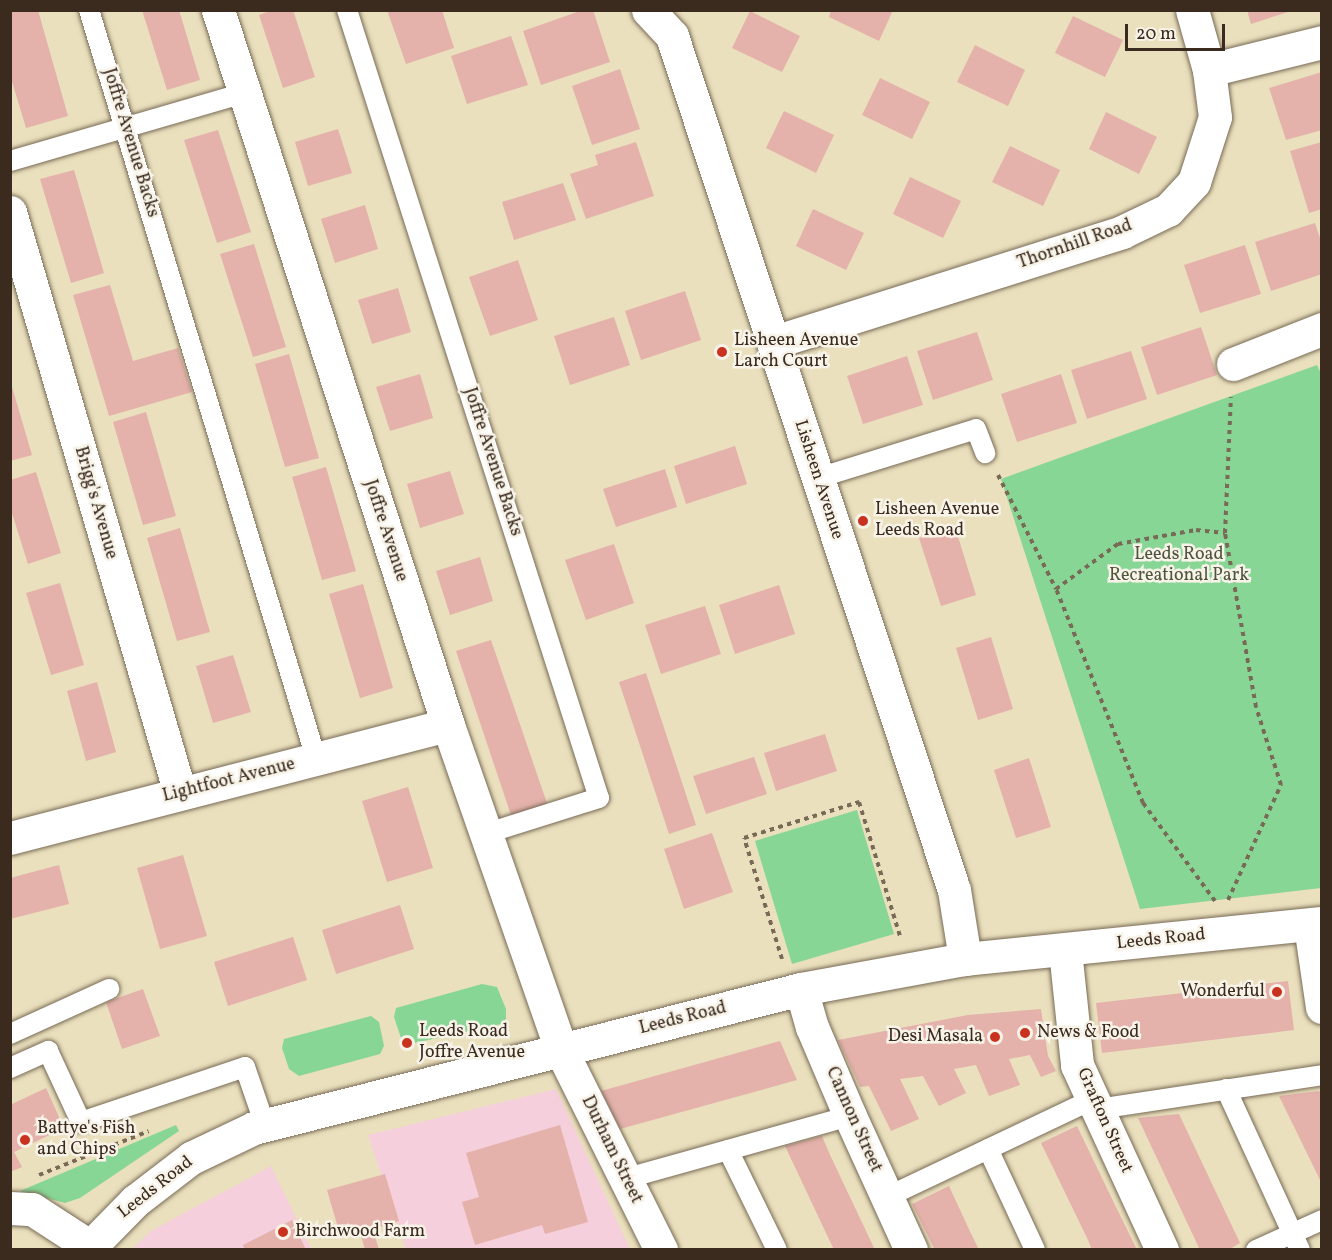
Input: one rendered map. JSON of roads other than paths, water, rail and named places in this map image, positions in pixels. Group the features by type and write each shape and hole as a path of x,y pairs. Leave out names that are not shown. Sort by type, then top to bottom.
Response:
{"street":[{"name":"Joffre Avenue","path":"218,10 448,725 561,1050"},
{"name":"Lisheen Avenue","path":"648,10 672,36 774,342 954,890 964,960"},
{"name":"Thornhill Road","path":"774,342 1122,232 1168,210 1194,182 1215,117 1209,70 1192,10"},
{"path":"1209,70 1322,42"},
{"name":"Brigg's Avenue","path":"10,212 20,282 180,793"},
{"path":"1233,364 1322,329"},
{"name":"Lightfoot Avenue","path":"10,838 448,725"},
{"path":"1316,924 1322,1007"},
{"name":"Leeds Road","path":"10,1208 32,1209 88,1248 135,1201 191,1158 265,1125 561,1050 793,978 1316,924"},
{"name":"Grafton Street","path":"1065,951 1077,1065 1162,1250"},
{"name":"Cannon Street","path":"793,978 850,1116 911,1250"},
{"name":"Durham Street","path":"561,1050 661,1250"}],"lane":[{"name":"Joffre Avenue Backs","path":"89,10 316,758"},
{"name":"Joffre Avenue Backs","path":"347,10 599,798 485,834"},
{"path":"10,161 243,93"},
{"path":"818,478 976,429 985,453"},
{"path":"10,1034 109,989"},
{"path":"10,1068 48,1051 81,1122 244,1066 265,1125"},
{"path":"887,1197 988,1149 1095,1104 1322,1075"},
{"path":"1226,1089 1297,1241"},
{"path":"624,1179 850,1116"},
{"path":"988,1149 1035,1250"},
{"path":"728,1150 777,1250"},
{"path":"1256,1250 1297,1241 1322,1221"}],"place":[{"name":"Lisheen Avenue Larch Court","path":"722,352"},
{"name":"Lisheen Avenue Leeds Road","path":"863,521"},
{"name":"Wonderful","path":"1277,992"},
{"name":"News & Food","path":"1025,1033"},
{"name":"Desi Masala","path":"995,1037"},
{"name":"Leeds Road Joffre Avenue","path":"407,1043"},
{"name":"Battye's Fish and Chips","path":"25,1140"},
{"name":"Birchwood Farm","path":"283,1232"}],"park label":[{"name":"Leeds Road Recreational Park","path":"1179,566"}]}
